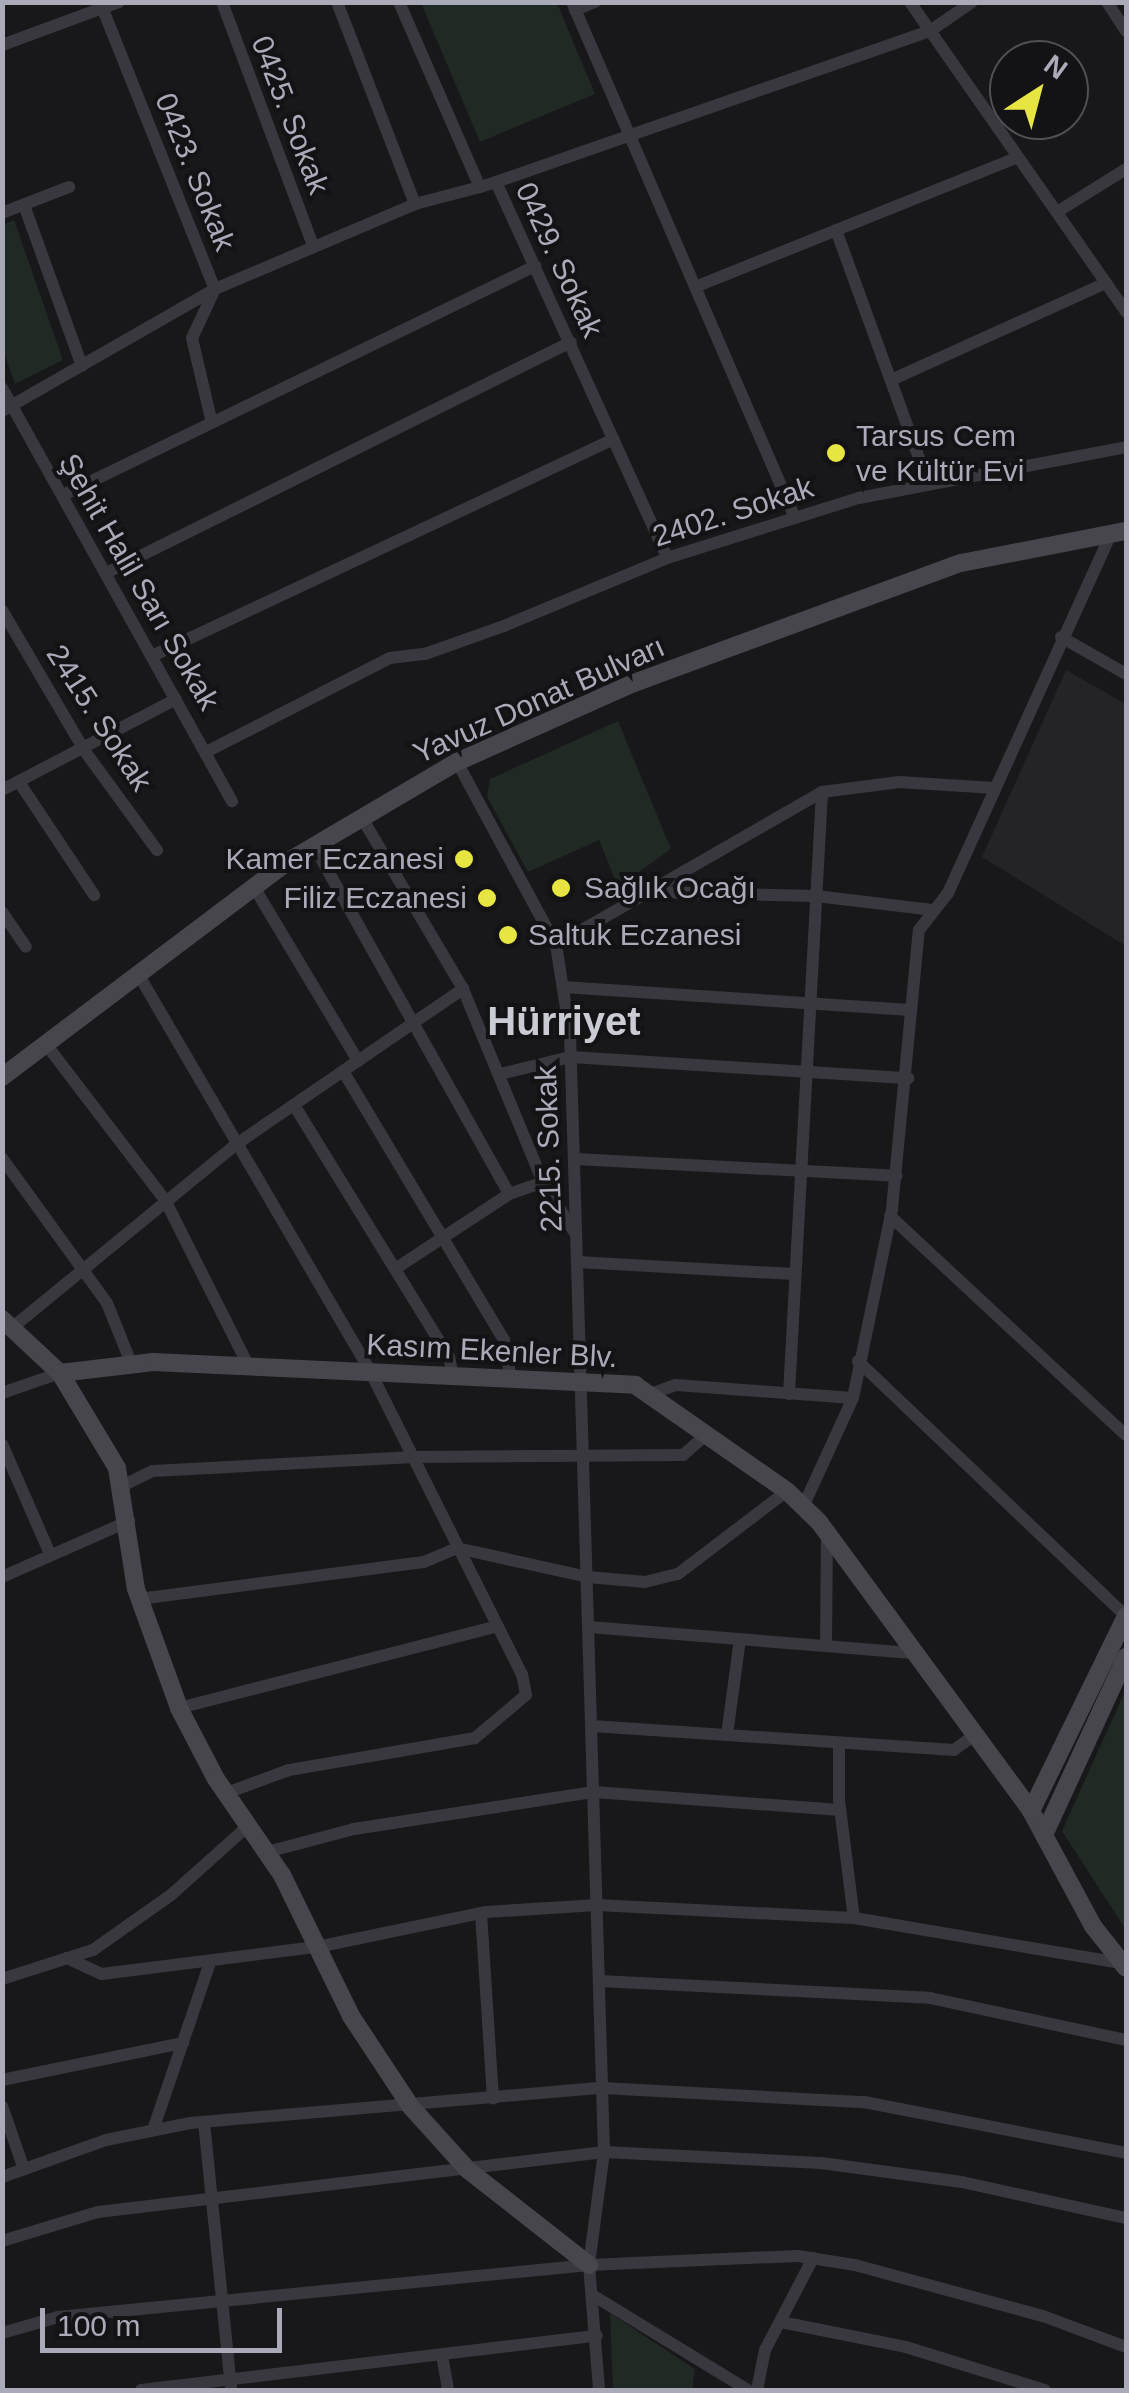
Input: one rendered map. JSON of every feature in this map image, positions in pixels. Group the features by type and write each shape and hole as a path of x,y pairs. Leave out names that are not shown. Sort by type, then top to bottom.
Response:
{"street":[{"path":"2,44 118,2"},
{"name":"0425. Sokak","path":"222,2 313,245"},
{"path":"337,2 415,204"},
{"name":"0429. Sokak","path":"399,2 480,187 496,182 667,558"},
{"path":"596,2 573,6 795,518"},
{"path":"910,2 1126,312"},
{"path":"496,182 628,134 698,116 930,31 972,2"},
{"path":"1107,2 1126,31"},
{"name":"0423. Sokak","path":"102,6 214,290 192,338 211,419"},
{"path":"695,288 1018,157"},
{"path":"1056,212 1126,169"},
{"path":"6,409 214,290 415,204 480,187"},
{"path":"2,213 69,188"},
{"path":"24,205 82,366"},
{"path":"836,230 930,484"},
{"path":"63,495 211,419 535,266"},
{"path":"891,380 1106,283"},
{"path":"106,572 571,342"},
{"name":"Şehit Halil Sarı Sokak","path":"2,388 6,409 63,495 208,751 232,801"},
{"path":"152,656 614,439"},
{"name":"2402. Sokak","path":"208,751 390,658 426,654 667,558 795,518 930,484 1126,447"},
{"path":"803,1506 853,1398 890,1216 908,1078 912,954 919,930 934,910 996,788 1061,637 1121,535"},
{"name":"Yavuz Donat Bulvarı","path":"2,1077 254,887 314,846 457,762 634,683 944,569 1121,535"},
{"name":"2415. Sokak","path":"2,610 84,750 157,850"},
{"path":"1061,637 1126,674"},
{"path":"2,790 176,699"},
{"name":"2215. Sokak","path":"457,762 556,945 571,1057 604,2152 589,2265 599,2390"},
{"path":"19,782 94,895"},
{"path":"556,945 822,792 899,782 996,788"},
{"path":"789,1394 822,792"},
{"path":"362,818 463,989 544,1182 577,1236"},
{"path":"314,846 509,1194"},
{"path":"254,887 358,1061"},
{"path":"648,892 816,896 934,910"},
{"path":"2,912 26,947"},
{"path":"138,972 372,1374 522,1674 526,1695 475,1738 288,1770 226,1793"},
{"path":"563,987 910,1010"},
{"path":"463,989 238,1143 8,1323 60,1373 124,1485 139,1598 179,1708 226,1793 267,1852 350,2016 412,2107 468,2170 589,2265"},
{"path":"45,1043 165,1200 249,1367"},
{"path":"500,1074 571,1057 908,1078"},
{"path":"343,1071 504,1340 511,1378"},
{"path":"294,1105 449,1357 454,1376"},
{"path":"2,1158 84,1267 127,1340 131,1363"},
{"path":"574,1159 896,1176"},
{"path":"395,1269 509,1194 544,1182"},
{"path":"890,1216 1126,1435"},
{"path":"578,1262 795,1274"},
{"path":"858,1362 1126,1616 1031,1811"},
{"name":"Kasım Ekenler Blv.","path":"60,1373 131,1363 635,1385 786,1491 827,1533 1031,1811 1093,1926 1124,1965"},
{"path":"2,1393 60,1373"},
{"path":"648,1394 676,1385 853,1398"},
{"path":"124,1485 153,1471 414,1457 683,1456 706,1435"},
{"path":"2,1444 50,1554"},
{"path":"139,1598 424,1562 457,1548 588,1577 645,1582 678,1574 786,1491"},
{"path":"2,1577 130,1521"},
{"path":"826,1646 827,1533"},
{"path":"179,1708 498,1626"},
{"path":"589,1626 915,1653"},
{"path":"727,1735 740,1639"},
{"path":"1044,1835 1126,1657"},
{"path":"592,1726 954,1750 975,1734"},
{"path":"840,1743 840,1810 854,1918"},
{"path":"267,1852 354,1829 594,1792 840,1810"},
{"path":"2,1980 67,1958 135,1923 250,1825"},
{"path":"67,1958 102,1974 210,1963 317,1946 481,1913 597,1905 854,1918 1124,1965"},
{"path":"481,1913 493,2099"},
{"path":"152,2130 210,1963"},
{"path":"599,1981 930,1998 1126,2040"},
{"path":"2,2080 183,2043"},
{"path":"2,2177 152,2130 204,2122 602,2088 864,2102 1126,2153"},
{"path":"2,2106 24,2170"},
{"path":"204,2122 230,2385"},
{"path":"2,2241 98,2212 209,2202 604,2152 821,2163 962,2182 1126,2218"},
{"path":"758,2390 757,2370 812,2258"},
{"path":"2,2333 58,2318 589,2265 812,2258 1043,2316 1126,2347"},
{"path":"594,2296 748,2390"},
{"path":"781,2322 906,2347 1045,2390"},
{"path":"141,2390 230,2385 597,2336"},
{"path":"442,2355 448,2390"}],"shaded area":[{"path":"421,3 557,3 595,94 480,142"},
{"path":"14,220 63,360 15,384 2,347 3,225"},
{"path":"1066,670 1126,704 1126,946 982,857"},
{"path":"618,721 671,849 618,887 599,840 528,872 487,797 490,779"},
{"path":"1126,1689 1126,1930 1062,1831"},
{"path":"610,2313 695,2369 692,2390 613,2390"}],"place":[{"name":"Tarsus Cem ve Kültür Evi","path":"836,453"},
{"name":"Kamer Eczanesi","path":"464,859"},
{"name":"Sağlık Ocağı","path":"561,888"},
{"name":"Filiz Eczanesi","path":"487,898"},
{"name":"Saltuk Eczanesi","path":"508,935"}],"district":[{"name":"Hürriyet","path":"564,1021"}]}
